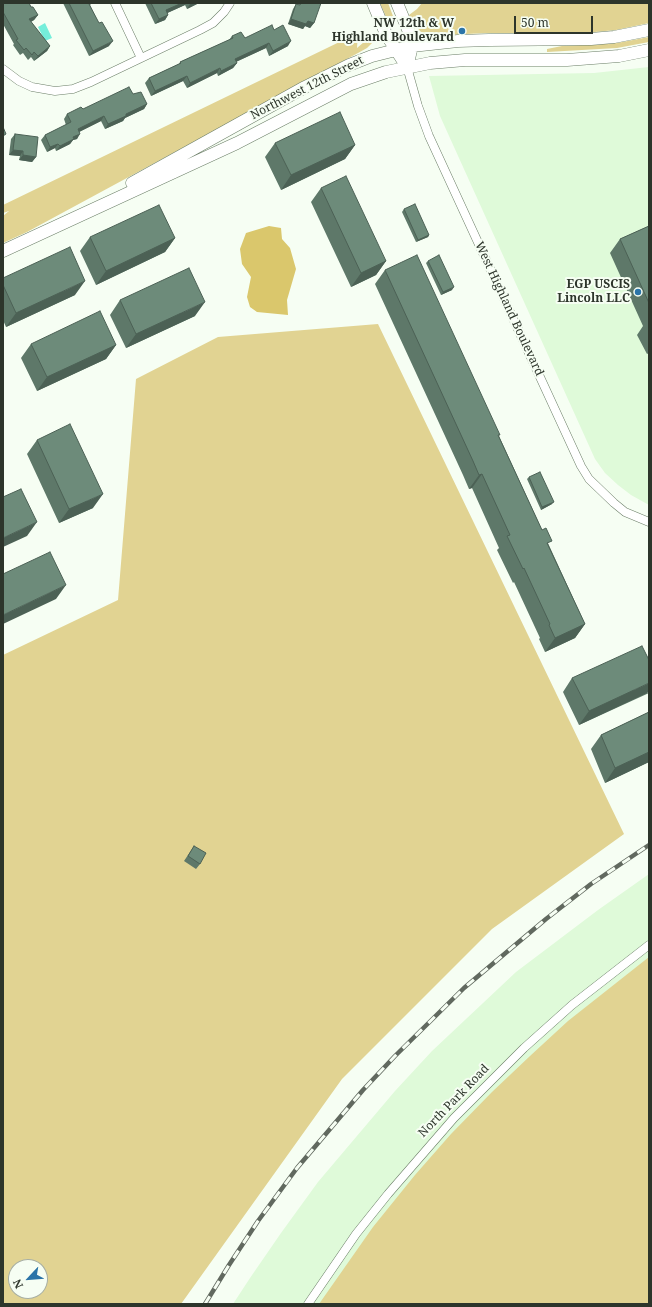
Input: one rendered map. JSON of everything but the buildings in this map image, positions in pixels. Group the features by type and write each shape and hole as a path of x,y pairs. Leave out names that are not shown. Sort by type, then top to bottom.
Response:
{"main road":[{"name":"West Highland Boulevard","path":"373,3 386,34 407,67"},
{"name":"West Highland Boulevard","path":"397,3 409,32 412,46 407,67"},
{"name":"Northwest 12th Street","path":"61,224 305,87 349,65 372,56 395,49 412,46 458,41 591,39 614,37 649,30"},
{"name":"Northwest 12th Street","path":"3,251 237,142 351,84 386,72 430,63 465,60 567,60 619,56 649,50"}],"street":[{"path":"115,3 141,58"},
{"path":"3,69 19,81 32,87 55,91 73,89 91,82 213,23 224,12 230,3"},
{"name":"West Highland Boulevard","path":"407,67 418,106 429,136 581,466 589,479 614,503 625,512 649,522"},
{"name":"North Park Road","path":"308,1304 356,1234 374,1211 418,1157 454,1118 492,1078 545,1029 596,986 649,945"}],"shaded area":[{"path":"380,3 388,3 393,16 387,19"},
{"path":"422,3 649,3 649,23 616,30 584,33 486,33 427,36 417,29 409,15"},
{"path":"375,32 373,42 367,48 27,232 3,243 3,216 9,211 3,213 3,205 358,33 357,48 370,34"},
{"path":"649,37 649,42 617,48 547,52 547,49 562,46 617,43"},
{"path":"649,67 649,505 631,495 618,485 605,473 595,459 440,116 429,76 594,73"},
{"path":"269,226 281,228 282,239 290,248 296,269 287,300 288,315 257,312 250,307 247,297 251,277 242,264 240,249 246,233"},
{"path":"378,324 624,834 492,929 342,1079 181,1304 3,1304 3,655 118,600 136,379 218,337"},
{"path":"649,874 649,1304 233,1304 281,1233 318,1182 395,1091 432,1051 516,972 598,910"},
{"path":"649,957 649,1304 319,1304 373,1227 415,1175 451,1134 492,1092 568,1021"}],"water":[{"path":"45,23 52,38 45,41 38,27"}],"railway":[{"path":"205,1304 258,1221 297,1168 363,1090 395,1056 464,988 546,919 591,884 649,845"}],"place":[{"name":"NW 12th & W Highland Boulevard","path":"462,31"},
{"name":"EGP USCIS Lincoln LLC","path":"638,292"}]}
